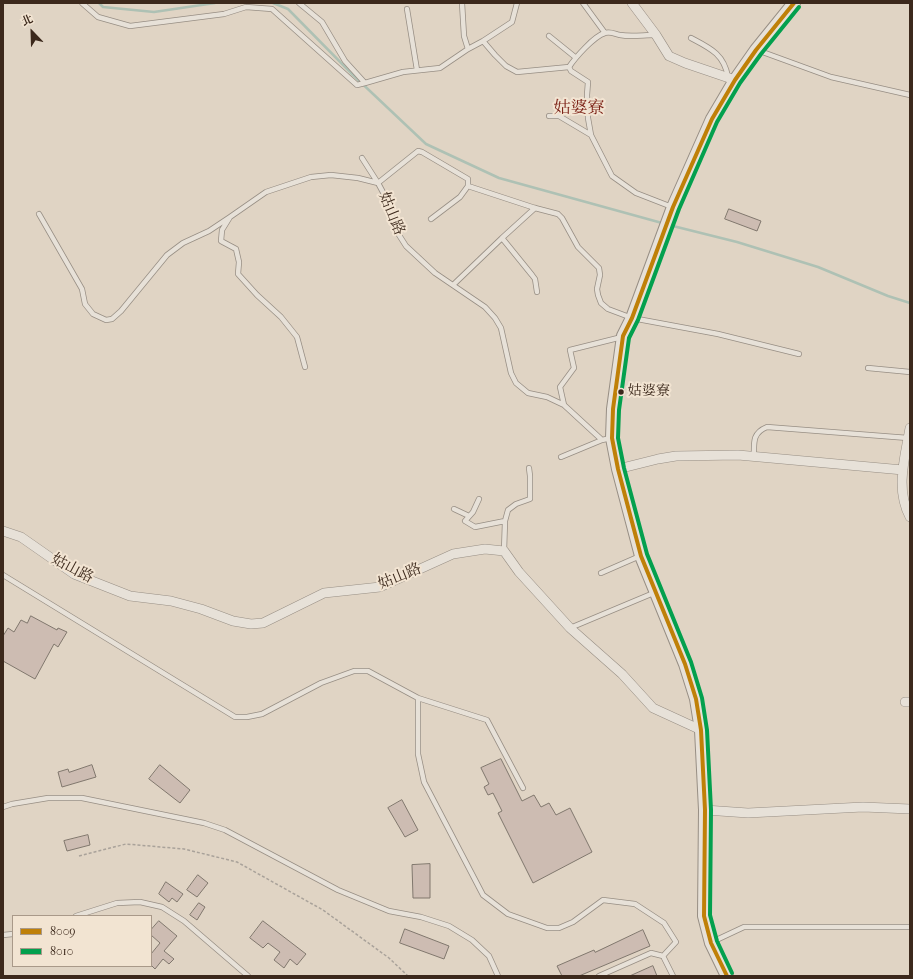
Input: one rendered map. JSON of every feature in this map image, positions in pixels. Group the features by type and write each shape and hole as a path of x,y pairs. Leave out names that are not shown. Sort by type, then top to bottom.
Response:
{"street":[{"path":"632,3 656,35 669,56 731,78"},
{"path":"727,976 711,943 704,916 705,810 701,730 696,699 685,664 642,556 618,469 607,439 613,409 623,336 632,318 672,212 731,78 794,3"},
{"path":"910,428 902,470 902,489 910,517"},
{"path":"618,469 676,456 738,455 754,458 902,470"},
{"name":"姑山路","path":"3,531 21,537 74,574 130,596 171,601 201,609 233,621 251,624 263,623 324,593 380,587 453,554 485,549 504,551"},
{"path":"504,551 519,572 570,628 622,674 653,708 701,730"},
{"path":"705,810 748,813 863,807 910,809"}],"lane":[{"path":"82,3 98,17 130,26 224,14 246,7 272,9 357,85 403,72 440,68 468,48 483,41 512,22 517,3"},
{"path":"299,3 322,22 345,62 365,83"},
{"path":"462,3 464,36 468,48"},
{"path":"582,3 605,33"},
{"path":"407,9 417,70"},
{"path":"569,67 575,57 598,36 605,33 610,32 620,35 656,35"},
{"path":"549,36 575,57"},
{"path":"691,38 712,49 720,58 731,78"},
{"path":"483,41 494,55 506,66 517,72 569,67"},
{"path":"756,50 831,76 910,95"},
{"path":"569,67 570,70 588,82 588,118 591,136 612,176 636,193 672,212"},
{"path":"549,116 559,116 591,136"},
{"path":"362,158 378,183 418,151 468,179 468,186 460,197 431,219"},
{"name":"姑山路","path":"39,214 82,289 85,304 93,314 106,320 112,319 121,311 167,256 182,243 209,230 266,192 311,177 322,175 338,175 378,183 385,196 402,241 435,273 485,307 495,318 501,328 511,374 521,388 528,393 547,397 564,405 607,439"},
{"path":"468,186 558,214 562,218 578,246 599,268 600,275 597,289 601,303 608,309 632,318 718,334 799,354"},
{"path":"453,284 535,208"},
{"path":"230,216 222,230 221,241 236,250 238,274 257,295 281,317 297,337 305,367"},
{"path":"502,238 532,275 535,280 537,292"},
{"path":"564,405 560,386 574,368 570,350 623,336"},
{"path":"868,368 910,372"},
{"path":"754,458 754,438 759,430 767,427 908,438"},
{"path":"561,457 607,439"},
{"path":"504,551 505,521 508,510 516,504 530,499 529,468"},
{"path":"479,500 473,512 465,521 475,528 505,521"},
{"path":"454,509 469,516"},
{"path":"601,573 642,556"},
{"path":"3,575 235,717 246,718 262,714 321,683 354,671 368,671 418,698 487,720 523,788"},
{"path":"570,628 656,592"},
{"path":"418,698 418,754 424,782 483,895 508,914 547,928 558,928 573,922 603,900 636,904 664,923 676,942 663,956"},
{"path":"3,807 48,798 82,798 204,823 225,830 338,890 389,911 421,917 450,926 472,940 488,956 498,976"},
{"path":"79,915 117,903 140,902 162,907 184,921 248,976"},
{"path":"711,943 744,927 910,927"},
{"path":"599,976 650,953 663,956"},
{"path":"663,956 673,976"}],"path":[{"path":"79,856 126,844 184,849 237,862 323,910 389,958 408,976"}],"building":[{"path":"729,209 761,221 757,231 725,219"},
{"path":"31,616 57,630 58,628 67,632 58,647 54,644 35,679 3,661 3,636 8,628 14,632 21,620 27,623"},
{"path":"501,759 522,801 534,795 541,807 549,803 556,815 570,808 592,852 533,883 498,813 502,811 493,793 488,795 484,787 489,784 481,768"},
{"path":"92,765 96,777 62,787 58,772 68,769 69,772"},
{"path":"160,765 190,790 180,803 149,779"},
{"path":"402,800 418,830 405,837 388,808"},
{"path":"88,835 90,845 67,851 64,841"},
{"path":"430,864 430,898 413,898 412,865"},
{"path":"198,875 208,883 197,897 187,890"},
{"path":"166,882 183,894 177,902 172,898 169,902 159,894"},
{"path":"199,903 205,907 197,920 190,915"},
{"path":"159,921 177,936 164,951 174,959 169,964 163,959 155,969 152,966 152,953 160,943 152,936 152,929"},
{"path":"263,921 306,954 297,965 290,959 284,968 274,960 280,952 268,943 263,948 250,938"},
{"path":"405,929 449,946 444,959 400,943"},
{"path":"643,930 650,946 579,976 562,976 557,966 594,950 595,952"},
{"path":"653,966 657,976 630,976"}],"waterway":[{"path":"99,3 103,7 154,12 215,3"},
{"path":"273,3 288,9 353,75 426,144 499,178 662,223"},
{"path":"669,225 737,242 818,267 888,296 910,303"}],"transit line":[{"name":"8009","path":"727,976 711,943 704,916 705,810 701,730 696,699 685,664 641,556 618,469 612,438 613,409 623,336 632,318 673,207 712,119 735,80 756,50 794,3"},
{"name":"8010","path":"732,973 717,941 710,915 711,810 707,730 702,698 691,662 647,554 624,468 618,438 619,410 629,338 638,320 679,209 717,122 740,83 799,7"}],"place":[{"name":"姑婆寮","path":"621,392"}],"district":[{"name":"姑婆寮","path":"579,109"}]}
